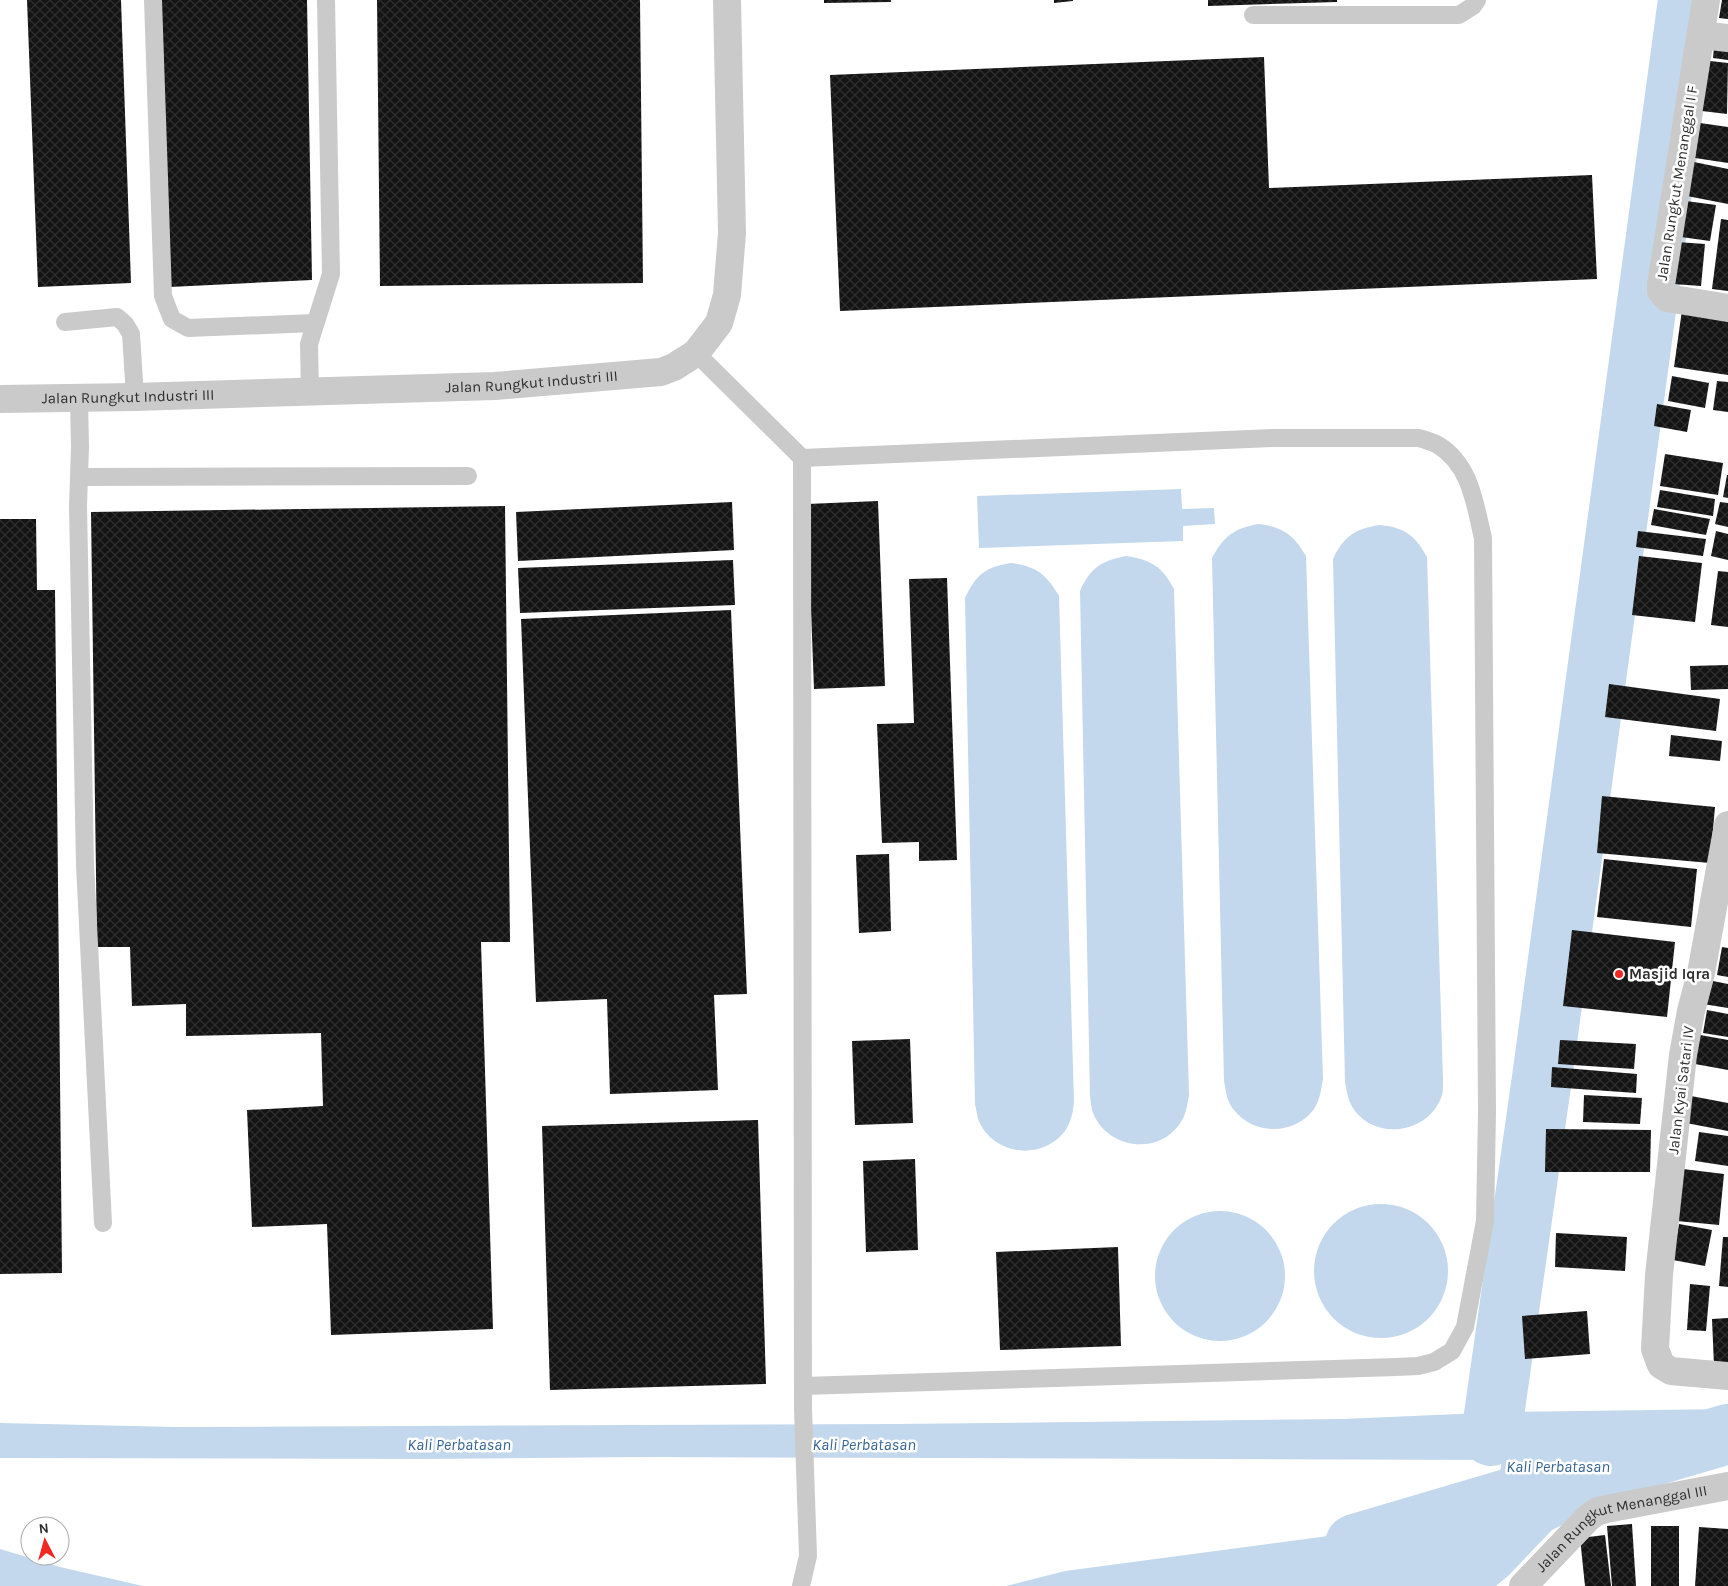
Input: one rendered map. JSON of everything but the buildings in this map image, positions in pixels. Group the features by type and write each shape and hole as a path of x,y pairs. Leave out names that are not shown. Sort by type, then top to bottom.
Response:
{"street":[{"name":"Jalan Rungkut Industri III","path":"0,399 135,397 495,386 661,372 674,367 696,353 719,323 727,295 732,233 727,0"},
{"path":"1706,0 1701,35 1728,38"},
{"name":"Jalan Rungkut Menanggal I F","path":"1701,35 1660,285 1661,291 1667,298 1728,308"},
{"name":"Jalan Kyai Satari IV","path":"1728,825 1701,973 1691,1011 1683,1055 1659,1275 1655,1349 1661,1365 1672,1372 1728,1376"},
{"name":"Jalan Rungkut Menanggal III","path":"1523,1586 1596,1512 1728,1486"}],"lane":[{"path":"153,0 163,296 172,319 188,328 315,323"},
{"path":"310,392 309,344 331,274 326,0"},
{"path":"1253,15 1459,15 1473,6 1477,0"},
{"path":"65,322 117,317 126,324 131,334 135,397"},
{"path":"696,353 802,458 803,1408 808,1556 801,1586"},
{"path":"79,398 78,506 85,865 103,1223"},
{"path":"802,458 1274,438 1419,438 1438,445 1453,459 1470,482 1483,538 1487,1112 1485,1221 1465,1327 1452,1351 1434,1362 1418,1366 1396,1367 804,1386"},
{"path":"79,477 468,476"}],"water":[{"path":"1181,489 1182,509 1214,508 1215,524 1183,526 1183,541 979,548 977,496"},
{"path":"1259,524 1275,527 1287,533 1306,556 1323,1079 1318,1102 1306,1118 1286,1128 1274,1129 1263,1128 1242,1118 1230,1104 1224,1081 1212,558 1221,544 1231,534 1243,528"},
{"path":"1379,525 1402,530 1408,534 1418,543 1427,557 1443,1080 1442,1095 1436,1108 1427,1118 1415,1125 1389,1129 1365,1120 1355,1111 1349,1101 1345,1082 1333,559 1341,545 1351,535 1357,531"},
{"path":"1126,556 1155,565 1170,581 1174,589 1189,1095 1185,1114 1179,1125 1169,1135 1158,1141 1145,1144 1133,1144 1109,1134 1100,1125 1093,1113 1090,1097 1080,591 1092,571 1097,567 1110,560"},
{"path":"1011,563 1027,566 1040,572 1050,582 1059,596 1074,1102 1069,1124 1065,1131 1055,1141 1031,1150 1005,1147 994,1140 985,1131 978,1119 975,1104 965,598 973,583 983,573 995,567"},
{"path":"1381,1204 1407,1209 1428,1224 1443,1245 1448,1271 1443,1297 1428,1318 1407,1333 1381,1338 1355,1333 1334,1318 1319,1297 1314,1271 1319,1245 1334,1224 1355,1209"},
{"path":"1220,1211 1233,1212 1245,1216 1266,1230 1280,1251 1284,1263 1284,1289 1280,1301 1266,1322 1245,1336 1233,1340 1220,1341 1207,1340 1195,1336 1174,1322 1160,1301 1156,1289 1155,1276 1156,1263 1160,1251 1174,1230 1195,1216 1207,1212"},
{"name":"Kali Perbatasan","path":"1728,1409 1728,1463 1675,1471 1552,1530 1496,1586 1006,1586 1065,1571 1493,1514 1502,1460 637,1457 420,1459 0,1458 0,1423 176,1427 896,1424 1343,1419 1505,1412"},
{"path":"0,1549 20,1555 20,1566 57,1566 143,1586 0,1586"}],"waterway":[{"path":"1491,1436 1542,1078 1688,0"},
{"name":"Kali Perbatasan","path":"1355,1544 1728,1434"}],"place":[{"name":"Masjid Iqra","path":"1619,974"}]}
